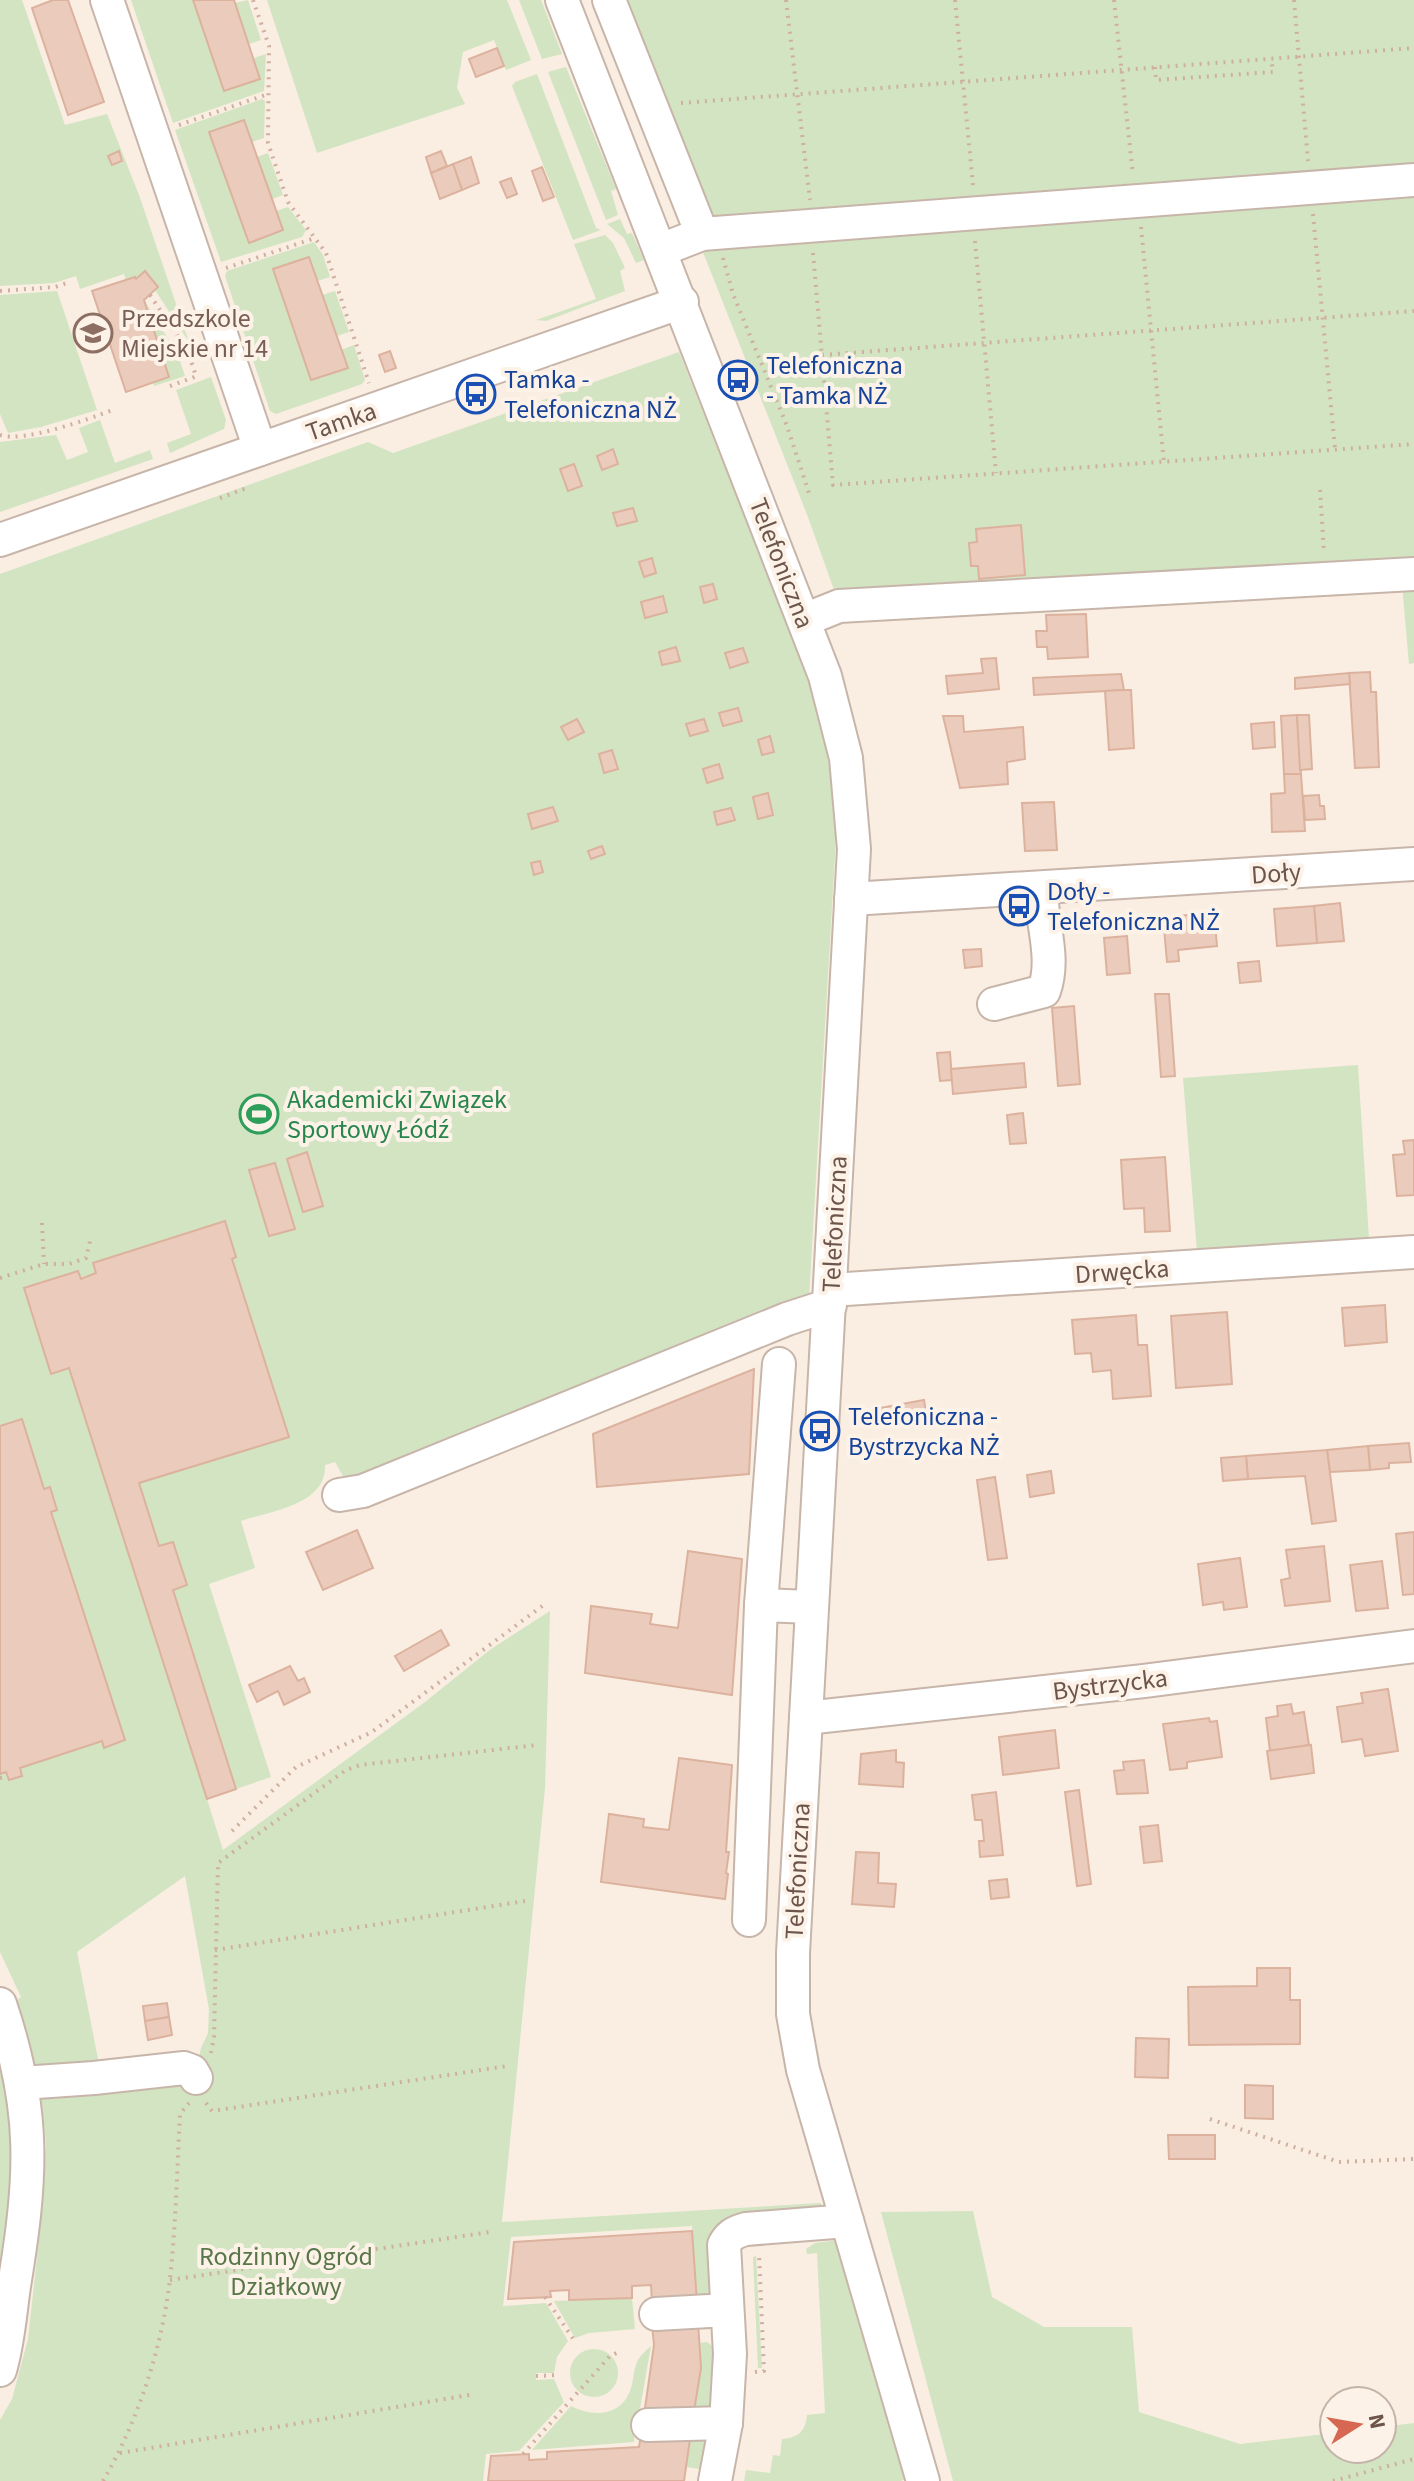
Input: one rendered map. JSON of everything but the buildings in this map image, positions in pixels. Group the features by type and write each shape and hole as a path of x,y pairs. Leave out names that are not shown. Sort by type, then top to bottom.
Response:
{"street":[{"path":"107,0 260,449"},
{"name":"Telefoniczna","path":"562,0 825,676 846,758 853,825 851,899 811,1607 793,2014 803,2070 923,2481"},
{"path":"609,0 651,105 709,234"},
{"path":"661,250 709,234 1414,180"},
{"name":"Tamka","path":"0,540 682,302"},
{"path":"804,620 839,606 1414,574"},
{"name":"Doły","path":"851,899 1414,864"},
{"path":"994,1004 1044,991 1049,959 1041,888"},
{"name":"Drwęcka","path":"339,1495 363,1491 787,1319 830,1298 1414,1252"},
{"path":"749,1920 761,1605 779,1364"},
{"path":"761,1605 811,1607"},
{"name":"Bystrzycka","path":"806,1718 1144,1681 1414,1646"},
{"path":"0,2004 22,2083 28,2133 28,2188 0,2370"},
{"path":"22,2083 184,2068 192,2071 198,2083"},
{"path":"715,2481 726,2423 730,2354 724,2245 731,2235 746,2229 847,2221"},
{"path":"656,2314 727,2310"},
{"path":"648,2425 726,2423"}],"path":[{"path":"253,0 269,46 268,143 288,202 326,253 377,408"},
{"path":"1114,0 1164,463"},
{"path":"1294,0 1335,449"},
{"path":"651,105 1414,48"},
{"path":"1155,67 1156,80 1273,72 1271,59"},
{"path":"170,128 268,94"},
{"path":"709,234 787,426 810,496"},
{"path":"219,270 315,238"},
{"path":"0,291 55,287 70,282"},
{"path":"150,295 188,352 198,376 170,386"},
{"path":"822,355 1414,311"},
{"path":"0,435 9,438 55,429 113,410"},
{"path":"833,485 1414,444"},
{"path":"220,498 246,486"},
{"path":"1320,490 1326,579"},
{"path":"42,1223 44,1264"},
{"path":"0,1278 44,1264 69,1264 86,1258 91,1237"},
{"path":"232,1831 296,1767 372,1732 545,1604"},
{"path":"103,2481 120,2453 149,2379 170,2280 180,2114 198,2083 214,2037 218,1863 346,1770 360,1765 537,1745"},
{"path":"215,1950 525,1901"},
{"path":"198,2083 212,2111 507,2066"},
{"path":"1210,2119 1339,2162 1414,2159"},
{"path":"170,2280 490,2232"},
{"path":"545,2297 576,2343"},
{"path":"523,2454 610,2356 621,2351"},
{"path":"536,2376 558,2375"},
{"path":"120,2453 475,2394"},
{"path":"1333,2481 1414,2459"}],"green space":[{"path":"0,0 22,0 65,125 107,114 139,195 189,342 145,271 136,279 126,280 124,274 80,289 76,276 54,283 0,286"},
{"path":"131,0 193,0 224,91 260,79 254,58 266,54 264,91 173,123"},
{"path":"248,0 261,40 249,44 235,3"},
{"path":"267,0 507,0 531,60 506,70 494,40 463,52 457,88 465,104 317,153"},
{"path":"519,0 541,0 562,54 542,59"},
{"path":"603,0 1414,0 1414,663 1409,664 1402,585 843,615 808,517"},
{"path":"566,67 616,189 611,191 618,215 606,220 548,72"},
{"path":"537,74 596,228 601,230 573,240 512,86"},
{"path":"262,99 265,101 264,138 252,142 243,120 209,133 249,242 283,230 276,211 288,207 306,230 302,237 221,262 175,130"},
{"path":"268,153 283,195 272,199 257,157"},
{"path":"620,219 627,234 632,233 644,260 636,263 624,238 607,224"},
{"path":"605,235 613,243 625,268 620,271 625,291 546,321 536,320 596,299 574,244"},
{"path":"314,242 323,255 330,277 317,281 309,257 273,269 341,350 354,345 365,380 362,384 276,414 270,411 225,276 227,271"},
{"path":"57,291 97,410 41,427 8,433 0,414 0,295"},
{"path":"335,291 349,332 337,336 322,295"},
{"path":"144,300 178,355 185,376 154,386 153,383 169,377"},
{"name":"Rodzinny Ogród Działkowy","path":"679,352 800,655 820,723 829,769 836,839 809,1298 351,1480 343,1476 335,1462 325,1465 317,1489 307,1498 241,1521 255,1568 209,1584 271,1777 207,1799 223,1850 425,1702 491,1649 550,1611 545,1788 502,2222 821,2203 821,2211 739,2222 717,2297 697,2302 692,2226 511,2237 503,2306 546,2303 568,2341 557,2357 554,2373 536,2373 536,2380 554,2379 564,2402 519,2451 486,2454 483,2481 0,2481 0,2420 12,2399 28,2339 39,2240 46,2145 41,2093 193,2084 201,2048 208,2033 209,2009 185,1876 77,1952 99,2064 35,2070 16,2001 21,1997 0,1952 0,574 368,442 393,453"},
{"path":"211,377 226,420 224,429 170,453 167,443 191,434 176,390"},
{"path":"100,420 115,463 150,450 153,459 0,512 0,442 56,435 67,460 88,452 79,428"},
{"path":"1358,1065 1369,1239 1197,1252 1183,1078"},
{"path":"0,2040 17,2165 0,2305"},
{"path":"973,2211 992,2297 1044,2327 1132,2327 1139,2412 1240,2444 1318,2435 1318,2465 1398,2465 1398,2425 1414,2423 1414,2481 953,2481 881,2212"},
{"path":"837,2240 911,2476 901,2481 744,2481 746,2470 770,2473 773,2455 780,2456 782,2439 800,2433 807,2415 825,2413 817,2253 807,2254 806,2249 815,2243"},
{"path":"756,2256 762,2368 758,2368 753,2257"},
{"path":"632,2298 635,2329 589,2333 575,2338 554,2301"},
{"path":"707,2342 720,2353 712,2410 694,2411 699,2343"},
{"path":"651,2346 638,2420 635,2421 634,2442 532,2450 571,2406 596,2413 620,2406 630,2391 638,2360"},
{"path":"594,2349 603,2350 611,2356 617,2364 617,2382 611,2390 603,2396 594,2397 585,2396 577,2390 571,2382 570,2373 571,2364 577,2356 585,2350"},
{"path":"690,2436 708,2437 707,2470 686,2467"}],"place":[{"name":"Przedszkole Miejskie nr 14","path":"93,333"},
{"name":"Telefoniczna - Tamka NŻ","path":"738,380"},
{"name":"Tamka - Telefoniczna NŻ","path":"476,394"},
{"name":"Doły - Telefoniczna NŻ","path":"1019,906"},
{"name":"Akademicki Związek Sportowy Łódź","path":"259,1114"},
{"name":"Telefoniczna - Bystrzycka NŻ","path":"820,1431"}]}
